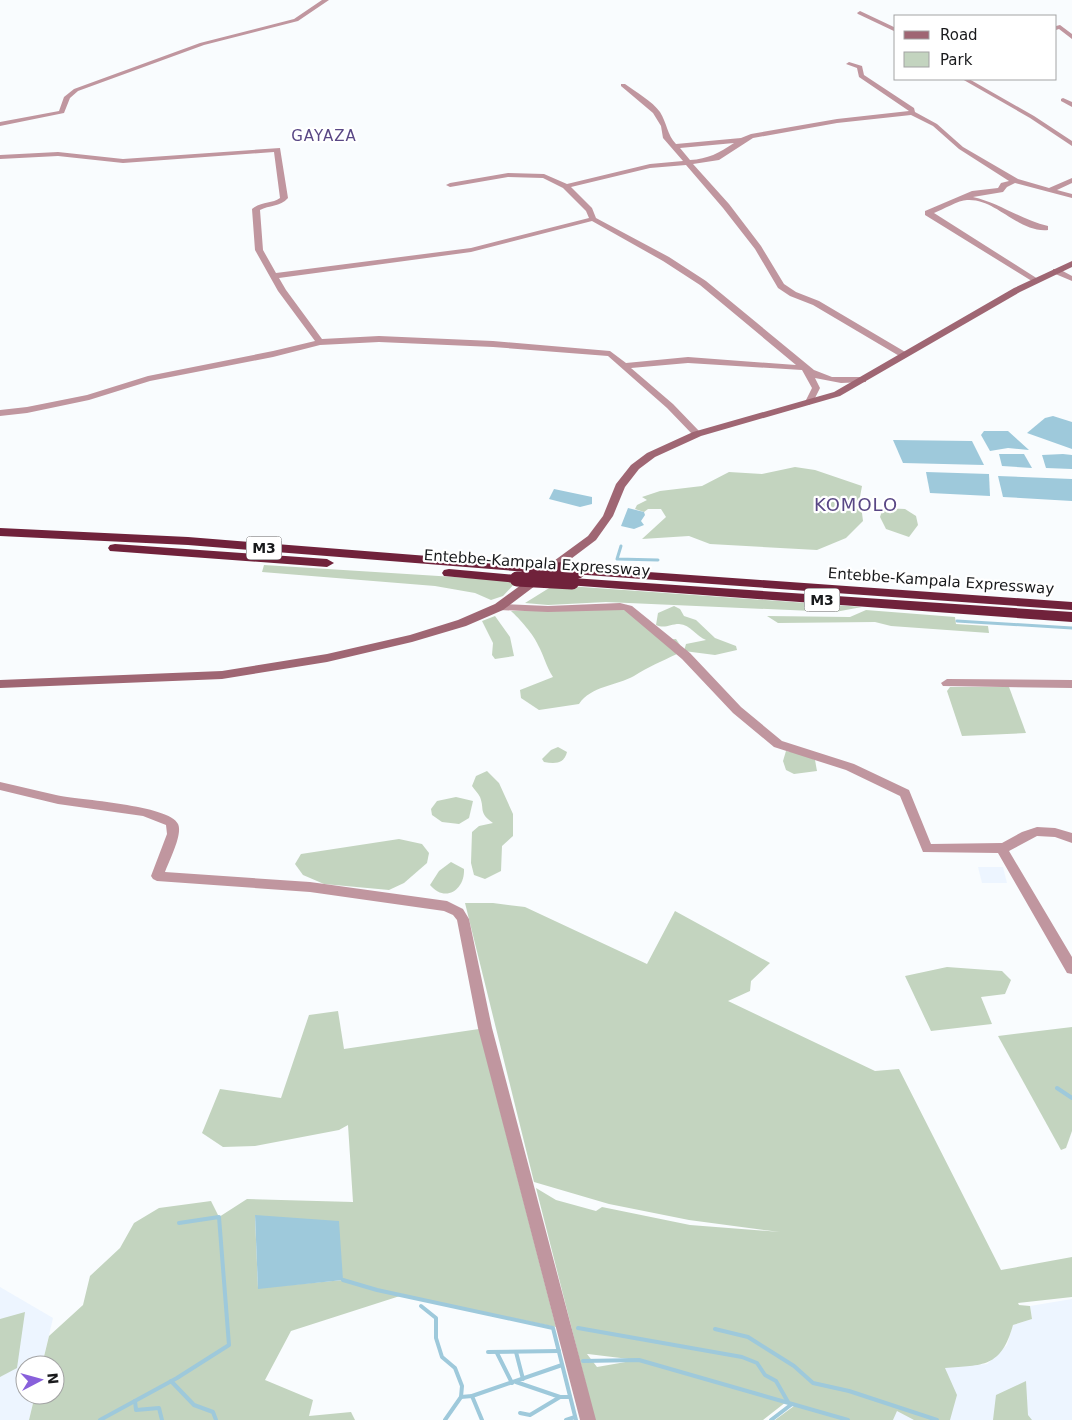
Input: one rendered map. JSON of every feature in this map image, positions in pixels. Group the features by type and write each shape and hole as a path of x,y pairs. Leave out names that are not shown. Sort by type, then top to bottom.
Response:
{"highway":[{"name":"Entebbe-Kampala Expressway","path":"0,532 188,541 528,568 575,577 1072,618"},
{"name":"Entebbe-Kampala Expressway","path":"0,542 246,557 517,578 575,577 1072,606"}],"main road":[{"path":"0,684 213,676 278,667 412,638 462,623 499,607 598,532 608,516 620,486 643,460 663,448 697,434 837,394 1035,281 1072,264"}],"street":[{"path":"0,124 62,112 70,93 85,86 202,44 296,20 326,0"},
{"path":"860,13 894,29"},
{"path":"1057,28 1060,27 1072,37"},
{"path":"849,64 860,67 861,76 893,95 912,109 912,113"},
{"path":"966,80 982,91 1032,117 1072,144"},
{"path":"623,85 656,112 664,126 666,138 675,146 741,225 781,286 793,294 816,303 904,355"},
{"path":"1063,100 1072,105"},
{"path":"675,146 741,140 778,130 912,113 935,124 961,148 1015,181 1072,196"},
{"path":"566,186 607,179 618,173 660,164 716,158 741,140"},
{"path":"0,157 58,154 123,161 220,155 274,148 278,152 284,198 280,202 265,204 256,209 259,250 274,276 320,342"},
{"path":"450,185 515,174 544,176 566,186 590,210 593,219"},
{"path":"1050,190 1072,180"},
{"path":"1015,181 1004,185 1000,190 974,193 929,211 929,215 1035,281"},
{"path":"965,197 987,202 1018,219 1044,228"},
{"path":"274,276 473,250 529,237 561,225 593,219 704,282 809,372 828,378 863,380"},
{"path":"1056,271 1072,279"},
{"path":"0,413 27,410 71,401 148,379 320,342 379,338 593,351 610,354 626,366 697,434"},
{"path":"626,366 688,360 805,368"},
{"path":"805,368 816,388 809,402"},
{"path":"499,607 548,609 620,606 628,608 672,643 711,680 737,710 778,744 850,767 905,793 927,849 1001,848 1016,843 1026,835 1039,832 1055,832 1072,838"},
{"path":"947,683 1072,684"},
{"path":"0,786 58,800 144,812 170,822 173,826 173,834 157,876 310,887 447,906 458,912 463,919 485,1028 588,1420"},
{"path":"1001,848 1072,968"}],"shaded area":[{"path":"978,867 1003,867 1007,883 982,883"},
{"path":"0,1287 53,1318 44,1355 15,1355 15,1405 33,1405 29,1420 0,1420"},
{"path":"1072,1299 1072,1420 893,1420 911,1370 987,1364 1007,1345 1013,1325 1032,1319 1030,1306"}],"green space":[{"path":"795,467 815,470 862,486 860,497 863,521 846,538 817,550 710,544 689,536 642,539 666,517 661,509 648,509 644,512 635,509 637,505 647,500 642,497 660,491 702,486 729,472 762,474"},
{"path":"883,508 905,509 916,516 918,525 909,537 886,529 880,517"},
{"path":"264,565 517,581 503,596 491,600 475,593 435,586 262,572"},
{"path":"554,585 862,607 835,612 606,602 548,605 525,603"},
{"path":"674,606 680,609 684,616 696,620 715,638 736,646 737,650 715,655 684,651 686,644 706,640 683,625 676,624 662,627 656,625 658,613"},
{"path":"625,608 662,640 676,639 680,645 677,654 634,676 590,693 579,704 539,710 521,698 520,690 553,677 533,636 511,611"},
{"path":"866,610 955,617 956,624 988,626 989,633 891,626 875,622 778,623 767,616 850,617"},
{"path":"495,616 510,637 514,656 495,659 492,655 493,643 482,621"},
{"path":"950,687 1009,687 1026,733 962,736 947,691"},
{"path":"558,747 567,752 564,759 555,763 544,762 542,759 551,750"},
{"path":"786,751 803,754 815,760 817,771 794,774 786,770 783,761"},
{"path":"487,771 499,783 513,814 513,836 502,846 501,871 485,879 474,875 471,863 472,832 479,826 493,823 485,816 480,797 472,786 476,776"},
{"path":"456,797 473,801 469,818 459,824 442,822 432,815 431,809 437,801"},
{"path":"399,839 422,844 429,853 427,863 404,883 389,890 324,884 303,875 295,864 301,854"},
{"path":"451,862 464,869 461,883 453,892 442,893 430,885 439,871"},
{"path":"465,903 493,903 525,907 647,964 675,911 770,963 751,981 750,991 728,1001 875,1071 899,1069 1001,1270 1072,1257 1072,1297 1018,1303 1019,1305 1030,1306 1032,1319 1013,1325 1003,1349 996,1357 989,1362 980,1364 945,1368 957,1395 950,1420 914,1420 897,1411 893,1420 775,1420 794,1406 786,1402 763,1420 595,1420 536,1188 556,1200 596,1211 602,1207 690,1225 780,1232 689,1220 609,1204 534,1182","holes":["587,1354 637,1360 597,1367"]},
{"path":"947,967 1002,971 1011,980 1005,994 981,997 992,1024 931,1031 905,976"},
{"path":"338,1011 344,1049 479,1029 556,1327 403,1295 291,1331 265,1380 313,1400 309,1416 351,1412 355,1420 29,1420 33,1405 65,1405 65,1355 44,1355 49,1336 83,1305 90,1276 120,1248 134,1223 159,1208 211,1201 219,1217 247,1199 353,1202 348,1125 339,1130 255,1146 223,1147 202,1133 220,1089 281,1098 309,1015","holes":["255,1216 343,1280 258,1288"]},
{"path":"1072,1027 1072,1131 1066,1148 1061,1150 998,1036"},
{"path":"25,1312 19,1355 15,1355 15,1369 0,1377 0,1319"},
{"path":"1026,1381 1028,1415 1032,1420 993,1420 996,1395"}],"water":[{"path":"1053,416 1072,422 1072,449 1027,433 1045,418"},
{"path":"984,431 1008,431 1029,450 1008,448 990,451 981,435"},
{"path":"893,440 972,441 984,465 903,463"},
{"path":"999,454 1024,454 1032,468 1002,466"},
{"path":"1042,455 1072,455 1072,469 1046,468"},
{"path":"926,472 989,474 990,496 930,493"},
{"path":"998,476 1072,479 1072,501 1003,497"},
{"path":"554,489 592,497 592,504 580,507 549,499"},
{"path":"628,508 644,512 645,515 641,521 644,525 634,529 621,526"},
{"path":"255,1215 339,1221 343,1280 258,1289"}],"waterway":[{"path":"621,546 617,559 658,560"},
{"path":"957,621 1072,628"},
{"path":"1057,1088 1072,1098"},
{"path":"171,1381 229,1345 219,1217 179,1223"},
{"path":"343,1280 377,1290 553,1328 559,1351"},
{"path":"421,1306 436,1318 436,1338 442,1357 455,1368 462,1386 461,1397"},
{"path":"578,1328 742,1357 757,1363 765,1375 776,1381 788,1402"},
{"path":"715,1329 748,1337 794,1366 813,1383 849,1391 937,1420"},
{"path":"488,1352 559,1351"},
{"path":"559,1351 576,1420"},
{"path":"516,1352 523,1378"},
{"path":"497,1353 512,1382"},
{"path":"583,1361 639,1360 848,1420"},
{"path":"523,1378 562,1365"},
{"path":"512,1382 523,1378"},
{"path":"100,1420 171,1381"},
{"path":"171,1381 194,1405 213,1412 216,1420"},
{"path":"472,1396 512,1382"},
{"path":"516,1382 560,1397"},
{"path":"461,1397 472,1396"},
{"path":"472,1396 482,1420"},
{"path":"445,1420 461,1397"},
{"path":"520,1413 530,1415 560,1397"},
{"path":"560,1397 570,1397"},
{"path":"135,1401 136,1410 159,1408 162,1420"},
{"path":"771,1420 792,1404"},
{"path":"566,1420 575,1417"}],"district":[{"name":"GAYAZA","path":"324,136"},
{"name":"KOMOLO","path":"856,504"}]}
